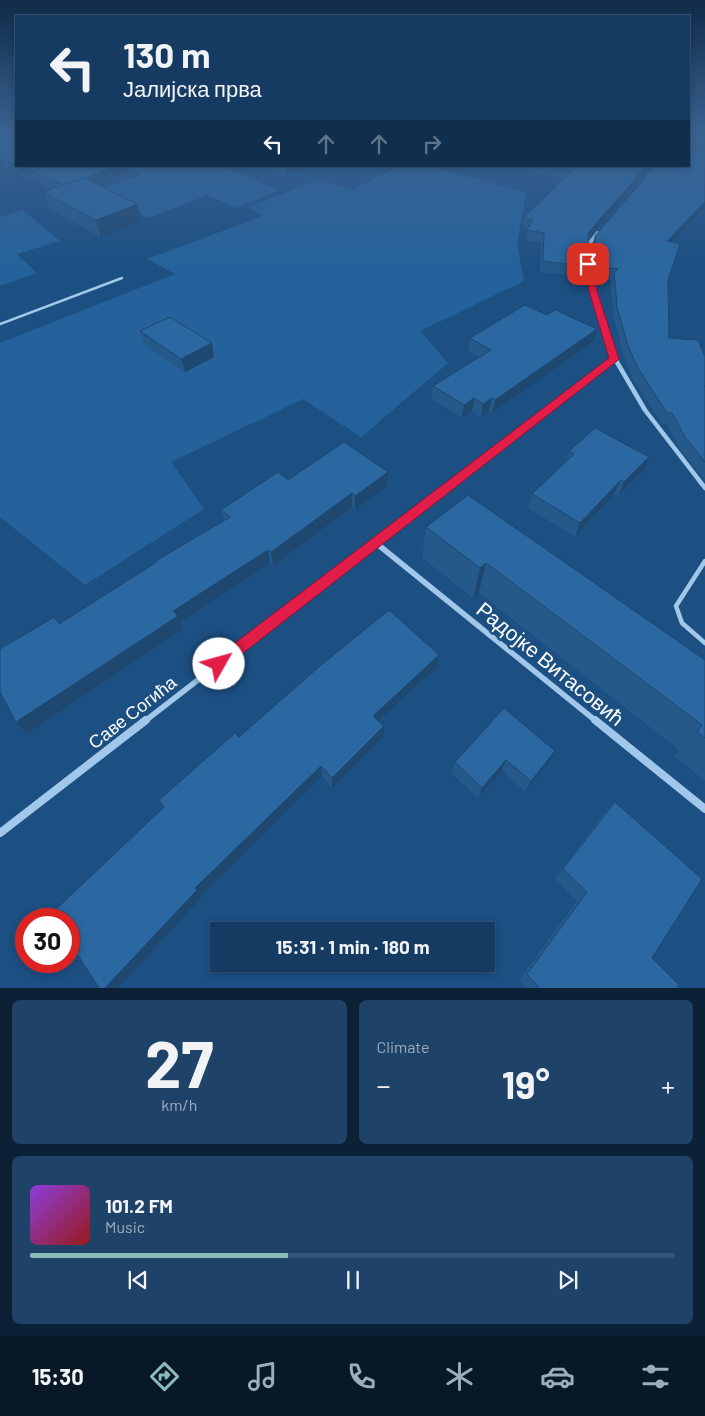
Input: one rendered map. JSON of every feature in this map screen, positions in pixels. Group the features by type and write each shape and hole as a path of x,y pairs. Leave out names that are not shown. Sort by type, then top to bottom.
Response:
{"street":[{"path":"599,232 588,245 588,264 593,291 614,359 649,417 705,488"},
{"name":"Саве Согића","path":"0,833 614,359"},
{"name":"Радојке Витасовић","path":"376,543 705,809"}],"lane":[{"path":"0,324 122,278"},
{"path":"705,561 676,606 676,615 680,623 687,631 705,643"}],"shaded area":[{"path":"134,177 246,177 279,190 237,208 207,195 149,218 93,192"},
{"path":"378,177 469,177 526,192 517,244 524,281 420,331 448,363 361,437 303,399 171,462 204,509 85,585 0,517 0,343 175,274 147,259 263,216 248,207 319,180 352,190"},
{"path":"23,210 60,241 17,254 37,273 0,286 0,217"}],"building":[{"path":"45,177 87,177 85,178 63,185"},
{"path":"566,177 636,177 588,233 590,267 543,261 544,233 527,230 533,220 524,217"},
{"path":"645,177 705,177 705,202 667,241 680,244 668,280 669,338 698,340 705,356 705,462 685,437 672,413 667,413 638,368 628,346 617,307 614,272 618,269 598,267 595,236"},
{"path":"84,178 137,204 96,220 43,192"},
{"path":"525,305 547,315 555,310 597,329 495,400 492,398 483,404 474,398 464,405 433,386 491,350 470,338"},
{"path":"170,317 212,343 181,359 140,331"},
{"path":"595,428 649,457 624,482 621,480 580,523 532,494 574,454 569,451"},
{"path":"344,442 388,472 355,496 352,493 271,552 268,550 173,611 178,616 16,722 0,692 0,649 54,617 59,624 156,561 230,517 221,510 278,472 288,480"},
{"path":"468,495 705,660 705,738 697,732 702,725 486,563 480,568 426,527"},
{"path":"389,610 439,655 373,716 384,726 332,778 321,766 195,888 197,890 105,988 99,988 80,959 80,908 57,908 164,807 159,800 235,733 239,737 320,666"},
{"path":"504,708 555,751 531,781 506,760 482,788 455,762"},
{"path":"615,802 702,879 652,958 679,985 678,988 539,988 527,974 587,892 563,869"}],"route":[{"path":"219,664 614,359 593,291 588,264"}]}
